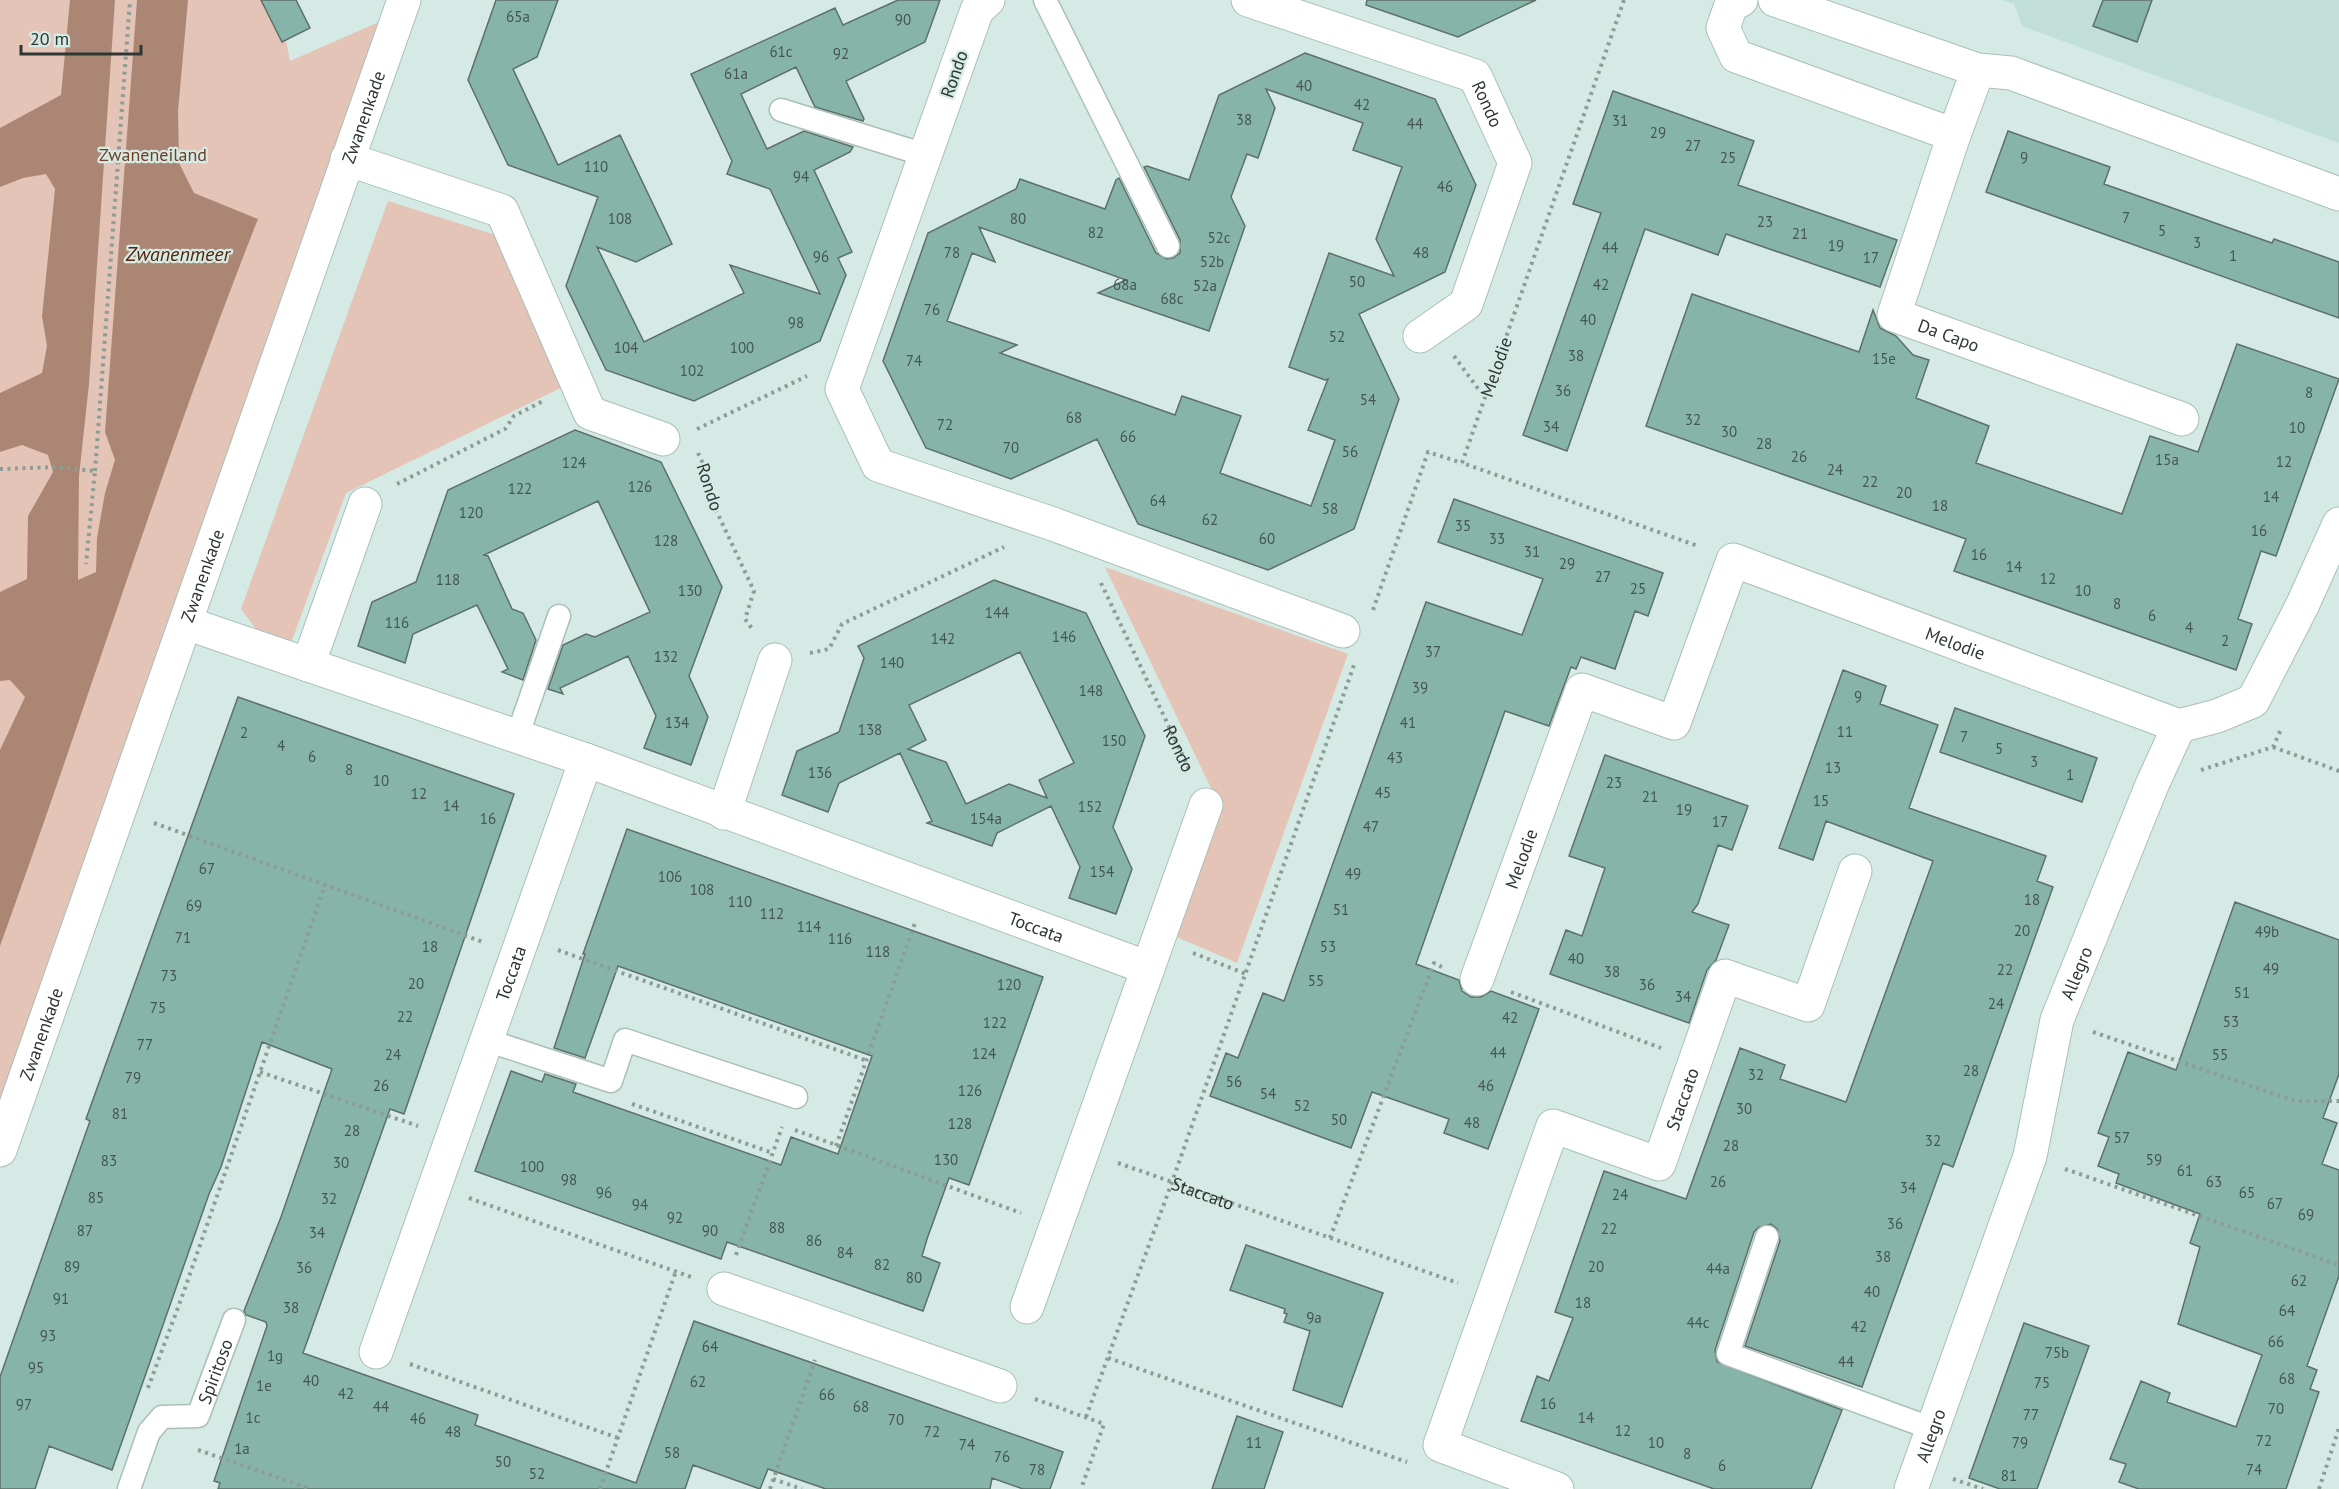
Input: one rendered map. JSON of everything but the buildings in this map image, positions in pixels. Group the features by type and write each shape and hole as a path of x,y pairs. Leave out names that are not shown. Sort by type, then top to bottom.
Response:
{"street":[{"name":"Zwanenkade","path":"0,1150 404,0"},
{"name":"Rondo","path":"842,389 976,9 988,0"},
{"name":"Rondo","path":"1248,0 1476,76 1515,163 1466,304 1420,336"},
{"path":"1741,0 1731,5 1723,28 1736,56 1954,135"},
{"path":"1775,0 1978,70 2011,73 2339,195"},
{"name":"Da Capo","path":"1978,70 1894,315 2182,419"},
{"path":"347,159 502,211 590,413 682,438"},
{"path":"842,389 878,465 1066,530 1357,623"},
{"path":"308,665 365,504"},
{"path":"2179,726 2217,716 2253,701 2302,606 2339,524"},
{"name":"Melodie","path":"1477,979 1582,690 1674,723 1733,560 2179,726"},
{"name":"Toccata","path":"186,623 586,760 928,888 1153,954"},
{"path":"724,813 775,660"},
{"name":"Allegro","path":"1911,1489 2030,1156 2058,1020 2144,805 2179,726"},
{"name":"Toccata","path":"376,1352 586,760"},
{"path":"1027,1307 1206,805"},
{"name":"Staccato","path":"1440,1445 1553,1126 1659,1164 1725,976 1808,1005 1855,871"},
{"path":"724,1289 1000,1386"},
{"path":"1440,1445 1557,1489"}],"lane":[{"path":"1045,0 1168,246"},
{"path":"781,110 925,155"},
{"path":"517,736 559,616"},
{"path":"486,1040 611,1081 625,1040 796,1097"},
{"path":"1767,1237 1728,1354 1933,1429"},
{"name":"Spiritoso","path":"149,1432 162,1417 198,1416 234,1320"},
{"path":"129,1489 149,1432"}],"path":[{"path":"86,564 130,0"},
{"name":"Melodie","path":"1462,463 1624,0"},
{"path":"1420,336 1454,356 1485,398"},
{"path":"682,438 812,373 842,389"},
{"path":"365,504 417,472 506,429 514,416 578,383"},
{"name":"Rondo","path":"682,438 707,472 708,493 754,591 745,619 775,660"},
{"path":"1357,623 1428,452 1630,521 1733,560"},
{"path":"0,469 56,467 95,471"},
{"path":"775,660 828,649 842,624 1066,530"},
{"name":"Rondo","path":"1066,530 1206,805"},
{"path":"1086,1417 1172,1182 1355,661"},
{"path":"2272,747 2339,771"},
{"path":"118,810 325,885 520,946 865,1060"},
{"path":"311,1489 133,1426 183,1294 325,885"},
{"path":"836,1146 928,888"},
{"path":"1153,954 1246,974"},
{"path":"1330,1238 1434,963 1696,1061"},
{"path":"2058,1020 2295,1101 2339,1101"},
{"path":"260,1072 451,1138"},
{"path":"434,1185 724,1289 783,1126 1056,1225"},
{"name":"Staccato","path":"1083,1150 1492,1295"},
{"path":"2030,1156 2339,1265"},
{"path":"600,1489 675,1271"},
{"path":"770,1489 827,1325"},
{"path":"376,1352 618,1438"},
{"path":"1108,1358 1431,1470 1440,1445"},
{"path":"1081,1489 1104,1424"},
{"path":"2319,1489 2339,1428"},
{"path":"773,1479 802,1489"}],"shaded area":[{"path":"2002,0 2339,0 2339,143 2022,26 2014,4"}],"green space":[{"name":"Zwaneneiland","path":"0,0 278,0 290,61 379,22 0,1118"},
{"path":"388,201 502,237 571,383 346,493 291,643 258,632 241,609"},
{"path":"1105,567 1348,654 1237,963 1172,935 1222,811"}],"water":[{"name":"Zwanenmeer","path":"70,0 115,0 89,384 79,476 78,580 96,572 97,538 105,493 115,460 105,432 137,0 188,0 178,111 179,163 194,193 258,219 190,399 0,946 0,750 25,697 10,680 0,681 0,592 27,579 28,516 53,472 48,455 22,445 0,452 0,393 42,373 47,346 42,316 55,189 46,174 23,178 0,187 0,128 61,95"}]}
